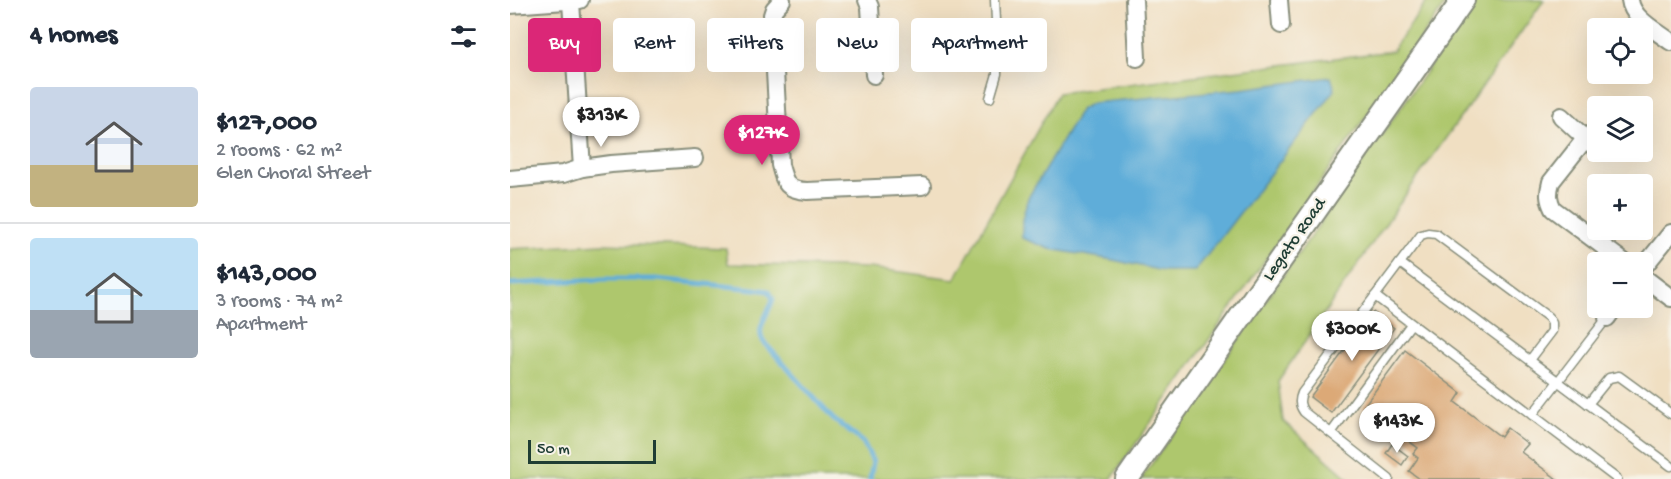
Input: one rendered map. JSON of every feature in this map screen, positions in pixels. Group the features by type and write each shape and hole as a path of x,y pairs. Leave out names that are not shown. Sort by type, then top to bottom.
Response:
{"street":[{"path":"783,0 772,15 780,165 785,183 790,188 807,191 922,186"},
{"path":"867,0 870,8 874,75"},
{"path":"1134,0 1137,58"},
{"path":"1278,0 1281,25"},
{"name":"Legato Road","path":"1127,479 1463,0"},
{"path":"1630,0 1633,12 1671,42"},
{"path":"510,5 576,1 582,168"},
{"path":"1561,116 1587,140"},
{"path":"1587,157 1551,182 1549,202 1553,209 1611,252"},
{"path":"510,178 563,174 582,168 611,164 695,158"},
{"path":"1653,255 1671,233"},
{"path":"1653,284 1671,298"}],"lane":[{"path":"990,98 996,74 997,41 994,0"},
{"path":"1389,479 1304,412 1301,408 1300,397 1421,236 1428,233 1436,234 1548,317 1552,323 1552,330 1530,360"},
{"path":"1400,263 1671,466"},
{"path":"1375,296 1617,479"},
{"path":"1532,415 1607,318"},
{"path":"1331,433 1411,324"},
{"path":"1588,404 1609,378 1619,376 1671,414"}],"green space":[{"path":"1428,0 1448,0 1111,479 510,479 510,249 603,244 726,248 728,264 869,268 955,279 1058,93 1392,51"},
{"path":"1476,0 1544,0 1413,184 1278,381 1283,421 1349,479 1141,479"}],"water":[{"path":"1331,77 1335,90 1195,271 1163,271 1050,249 1022,238 1022,220 1028,198 1081,109 1092,103 1241,89"}],"building":[{"path":"1373,312 1394,328 1331,413 1310,397"},
{"path":"1405,350 1461,393 1455,402 1501,437 1507,428 1528,444 1521,452 1557,479 1420,479 1409,471 1418,458 1413,454 1418,448 1363,407"},
{"path":"1392,444 1408,456 1402,465 1386,453"}],"waterway":[{"path":"510,284 656,279 769,291 773,299 762,326 763,341 833,419 863,442 873,462 870,479"}]}
